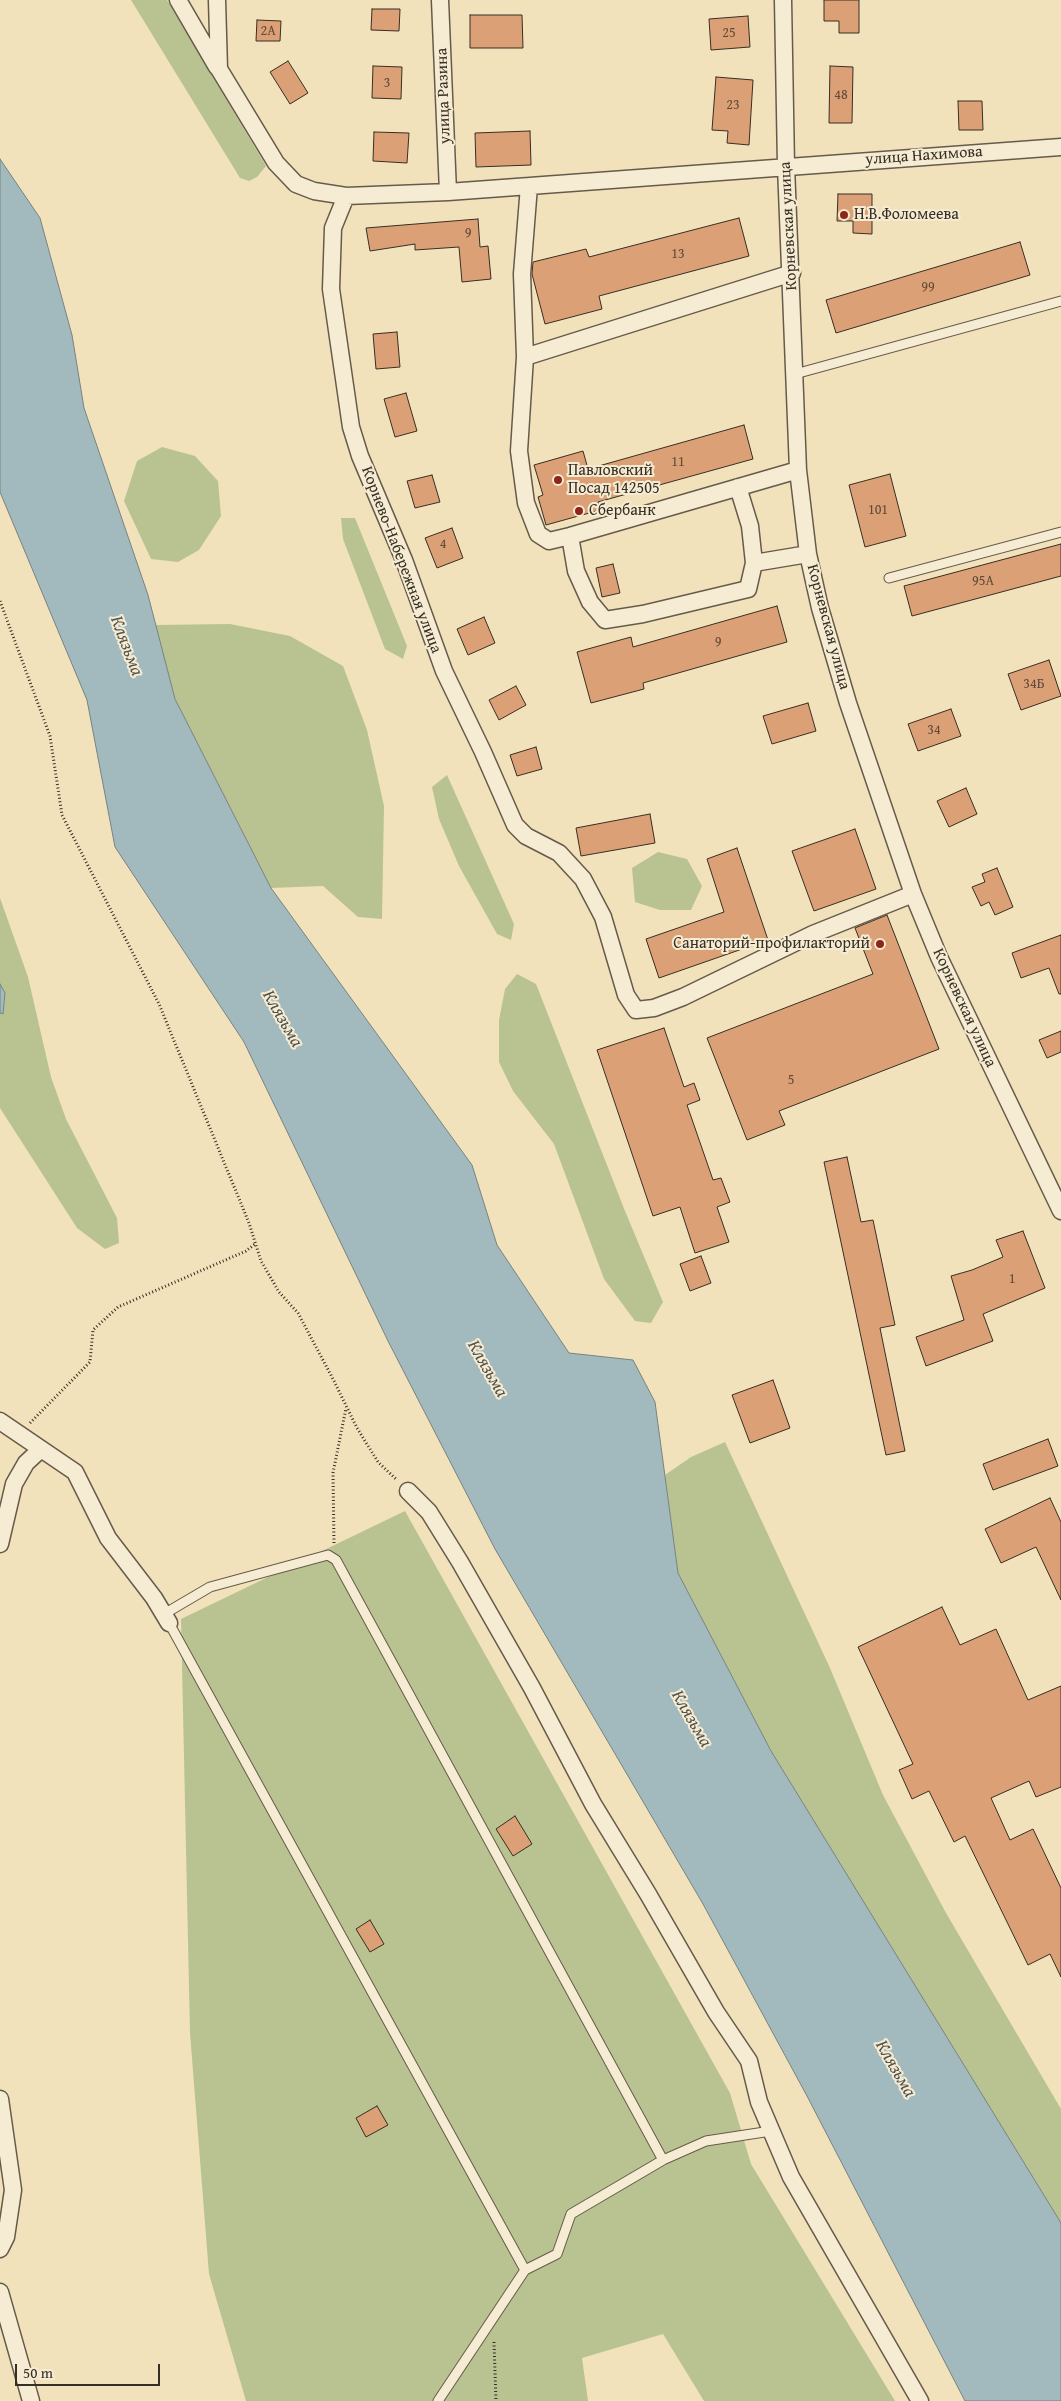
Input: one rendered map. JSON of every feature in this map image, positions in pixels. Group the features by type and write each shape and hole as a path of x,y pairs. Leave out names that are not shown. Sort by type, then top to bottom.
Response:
{"street":[{"path":"178,0 276,163 296,184 314,191 346,196 448,192"},
{"path":"217,0 219,69"},
{"name":"улица Разина","path":"440,0 448,192"},
{"name":"Корневская улица","path":"783,0 786,166 792,272 798,470 808,554 820,608 848,703 913,894 939,956 1061,1211"},
{"name":"улица Нахимова","path":"448,192 1061,147"},
{"path":"529,186 522,274 525,357 519,451 526,503 538,534 549,541 570,536 798,470"},
{"name":"Корнево-Набережная улица","path":"346,196 333,228 330,289 351,427 360,456 404,560 444,671 483,752 514,825 526,836 559,853 583,879 603,917 626,995 636,1010 654,1008 683,997 813,934 913,894"},
{"path":"525,357 792,272"},
{"path":"570,536 576,571 590,602 605,620 643,614 748,589 754,563 750,526 738,487"},
{"path":"754,563 808,554"},
{"path":"0,1421 75,1472 108,1538 154,1598 166,1619"},
{"path":"0,1544 14,1484 26,1463 41,1449"},
{"path":"408,1491 429,1512 460,1562 532,1688 593,1804 648,1894 716,2012 749,2061 759,2102 791,2177 920,2401"},
{"path":"0,2099 13,2190 6,2237 0,2249"},
{"path":"0,2292 31,2401"}],"lane":[{"path":"795,374 1061,301"},
{"path":"889,578 1061,532"},
{"path":"525,2270 166,1619 210,1587 328,1555 336,1560 663,2160"},
{"path":"438,2401 525,2270 557,2254 571,2214 663,2160 706,2141 772,2132"}],"path":[{"path":"0,601 50,736 62,815 159,1004 255,1244 260,1261 279,1292 298,1314 356,1428 378,1462 408,1491"},
{"path":"19,1434 90,1362 94,1330 118,1307 246,1251 255,1244"},
{"path":"332,1548 335,1541 333,1473 346,1407"},
{"path":"493,2317 496,2401"}],"green space":[{"path":"131,0 167,0 266,166 257,177 249,181 240,178"},
{"path":"162,447 195,456 218,481 221,516 199,550 178,562 151,559 124,501 137,461"},
{"path":"341,518 355,518 407,646 403,659 385,649 343,539"},
{"path":"230,624 290,636 343,666 367,730 384,806 382,919 358,917 323,886 271,888 175,699 155,625"},
{"path":"447,775 514,924 511,940 497,934 459,866 439,819 432,787"},
{"path":"658,852 687,859 702,886 691,910 660,910 635,902 632,868"},
{"path":"0,898 28,977 51,1077 66,1119 117,1218 119,1243 105,1249 77,1228 0,1108 0,1013 3,1014 5,993 0,984"},
{"path":"517,974 536,984 625,1211 663,1302 651,1323 635,1321 604,1279 554,1144 513,1091 499,1062 499,1020 505,989"},
{"path":"725,1442 830,1668 883,1795 946,1913 1061,2109 1061,2223 771,1751 678,1573 665,1475 691,1457"},
{"path":"405,1511 730,2093 751,2164 895,2401 704,2401 663,2334 582,2358 588,2401 246,2401 209,2274 190,2033 181,1619"}],"water":[{"name":"Клязьма","path":"0,159 40,218 72,335 84,408 148,595 175,699 271,888 472,1165 497,1245 569,1353 633,1360 655,1402 678,1573 771,1751 1061,2223 1061,2401 965,2401 807,2096 703,1904 495,1549 388,1341 244,1042 115,847 87,700 0,492"},
{"path":"0,984 5,993 3,1014 0,1013"}],"building":[{"path":"824,0 859,0 859,33 839,33 839,21 824,21"},
{"path":"372,9 400,9 399,31 371,30"},
{"path":"470,15 522,15 523,48 470,48"},
{"path":"748,16 750,47 711,50 709,19"},
{"path":"257,20 281,21 280,41 256,41"},
{"path":"288,61 308,93 290,104 270,72"},
{"path":"373,66 402,67 401,99 372,98"},
{"path":"830,66 853,67 852,123 829,123"},
{"path":"716,77 753,80 749,145 727,143 728,131 712,130"},
{"path":"958,101 982,101 983,130 959,130"},
{"path":"530,131 531,165 476,167 475,133"},
{"path":"374,132 409,133 407,163 373,161"},
{"path":"838,194 872,194 872,234 853,233 853,221 837,221"},
{"path":"739,218 749,256 599,296 602,309 545,324 532,274 533,262 586,249 589,257"},
{"path":"478,219 480,247 488,246 491,279 462,282 459,247 415,250 415,244 370,251 366,228"},
{"path":"1020,242 1030,275 836,333 826,300"},
{"path":"397,332 400,367 376,369 373,334"},
{"path":"406,393 417,431 395,437 384,399"},
{"path":"744,425 753,459 598,502 600,510 546,525 538,497 543,495 534,465 583,451 588,469"},
{"path":"890,474 906,536 865,547 849,485"},
{"path":"432,475 440,502 415,508 407,481"},
{"path":"452,528 463,558 437,568 425,538"},
{"path":"1061,544 1061,576 912,616 904,586"},
{"path":"613,564 620,593 602,597 596,568"},
{"path":"777,606 787,642 643,683 644,689 591,703 577,652 631,637 633,647"},
{"path":"484,617 495,643 468,655 457,629"},
{"path":"1049,660 1061,696 1021,710 1008,674"},
{"path":"516,686 526,705 499,720 489,700"},
{"path":"808,703 816,731 772,744 763,716"},
{"path":"951,709 961,736 918,751 908,724"},
{"path":"536,747 542,769 517,776 510,755"},
{"path":"966,788 977,814 949,827 937,801"},
{"path":"650,814 655,843 581,856 576,828"},
{"path":"855,829 876,889 814,911 792,851"},
{"path":"737,848 768,940 659,978 646,939 724,912 707,859"},
{"path":"997,868 1013,907 995,915 989,902 981,906 972,887 985,882 982,874"},
{"path":"887,915 939,1049 779,1111 785,1125 747,1140 707,1038 873,974 855,928"},
{"path":"1061,935 1061,994 1059,994 1049,968 1021,978 1012,953"},
{"path":"664,1028 684,1087 694,1083 700,1100 687,1105 713,1180 721,1178 730,1202 717,1207 729,1242 695,1253 680,1207 653,1216 597,1050"},
{"path":"1061,1031 1061,1052 1047,1058 1039,1040"},
{"path":"847,1157 861,1222 873,1220 895,1325 880,1328 905,1451 886,1455 824,1162"},
{"path":"1023,1231 1045,1288 983,1314 993,1341 926,1366 916,1337 964,1320 951,1276 972,1270 1003,1257 996,1240"},
{"path":"701,1256 711,1283 690,1291 680,1264"},
{"path":"773,1380 790,1428 750,1443 732,1395"},
{"path":"1048,1439 1058,1466 993,1490 983,1464"},
{"path":"1050,1498 1061,1522 1061,1600 1036,1547 1001,1563 985,1529"},
{"path":"942,1607 960,1645 996,1629 1028,1700 1061,1686 1061,1787 1036,1797 1029,1781 991,1798 1010,1840 1033,1829 1061,1888 1061,1977 1050,1954 1028,1965 965,1836 954,1842 929,1791 912,1799 899,1770 913,1764 858,1647"},
{"path":"515,1816 532,1844 513,1856 496,1829"},
{"path":"370,1920 384,1944 370,1952 356,1929"},
{"path":"377,2106 388,2125 366,2137 356,2118"}],"place":[{"name":"Н.В.Фоломеева","path":"844,215"},
{"name":"Павловский Посад 142505","path":"558,480"},
{"name":"Сбербанк","path":"579,511"},
{"name":"Санаторий-профилакторий","path":"880,944"}]}
